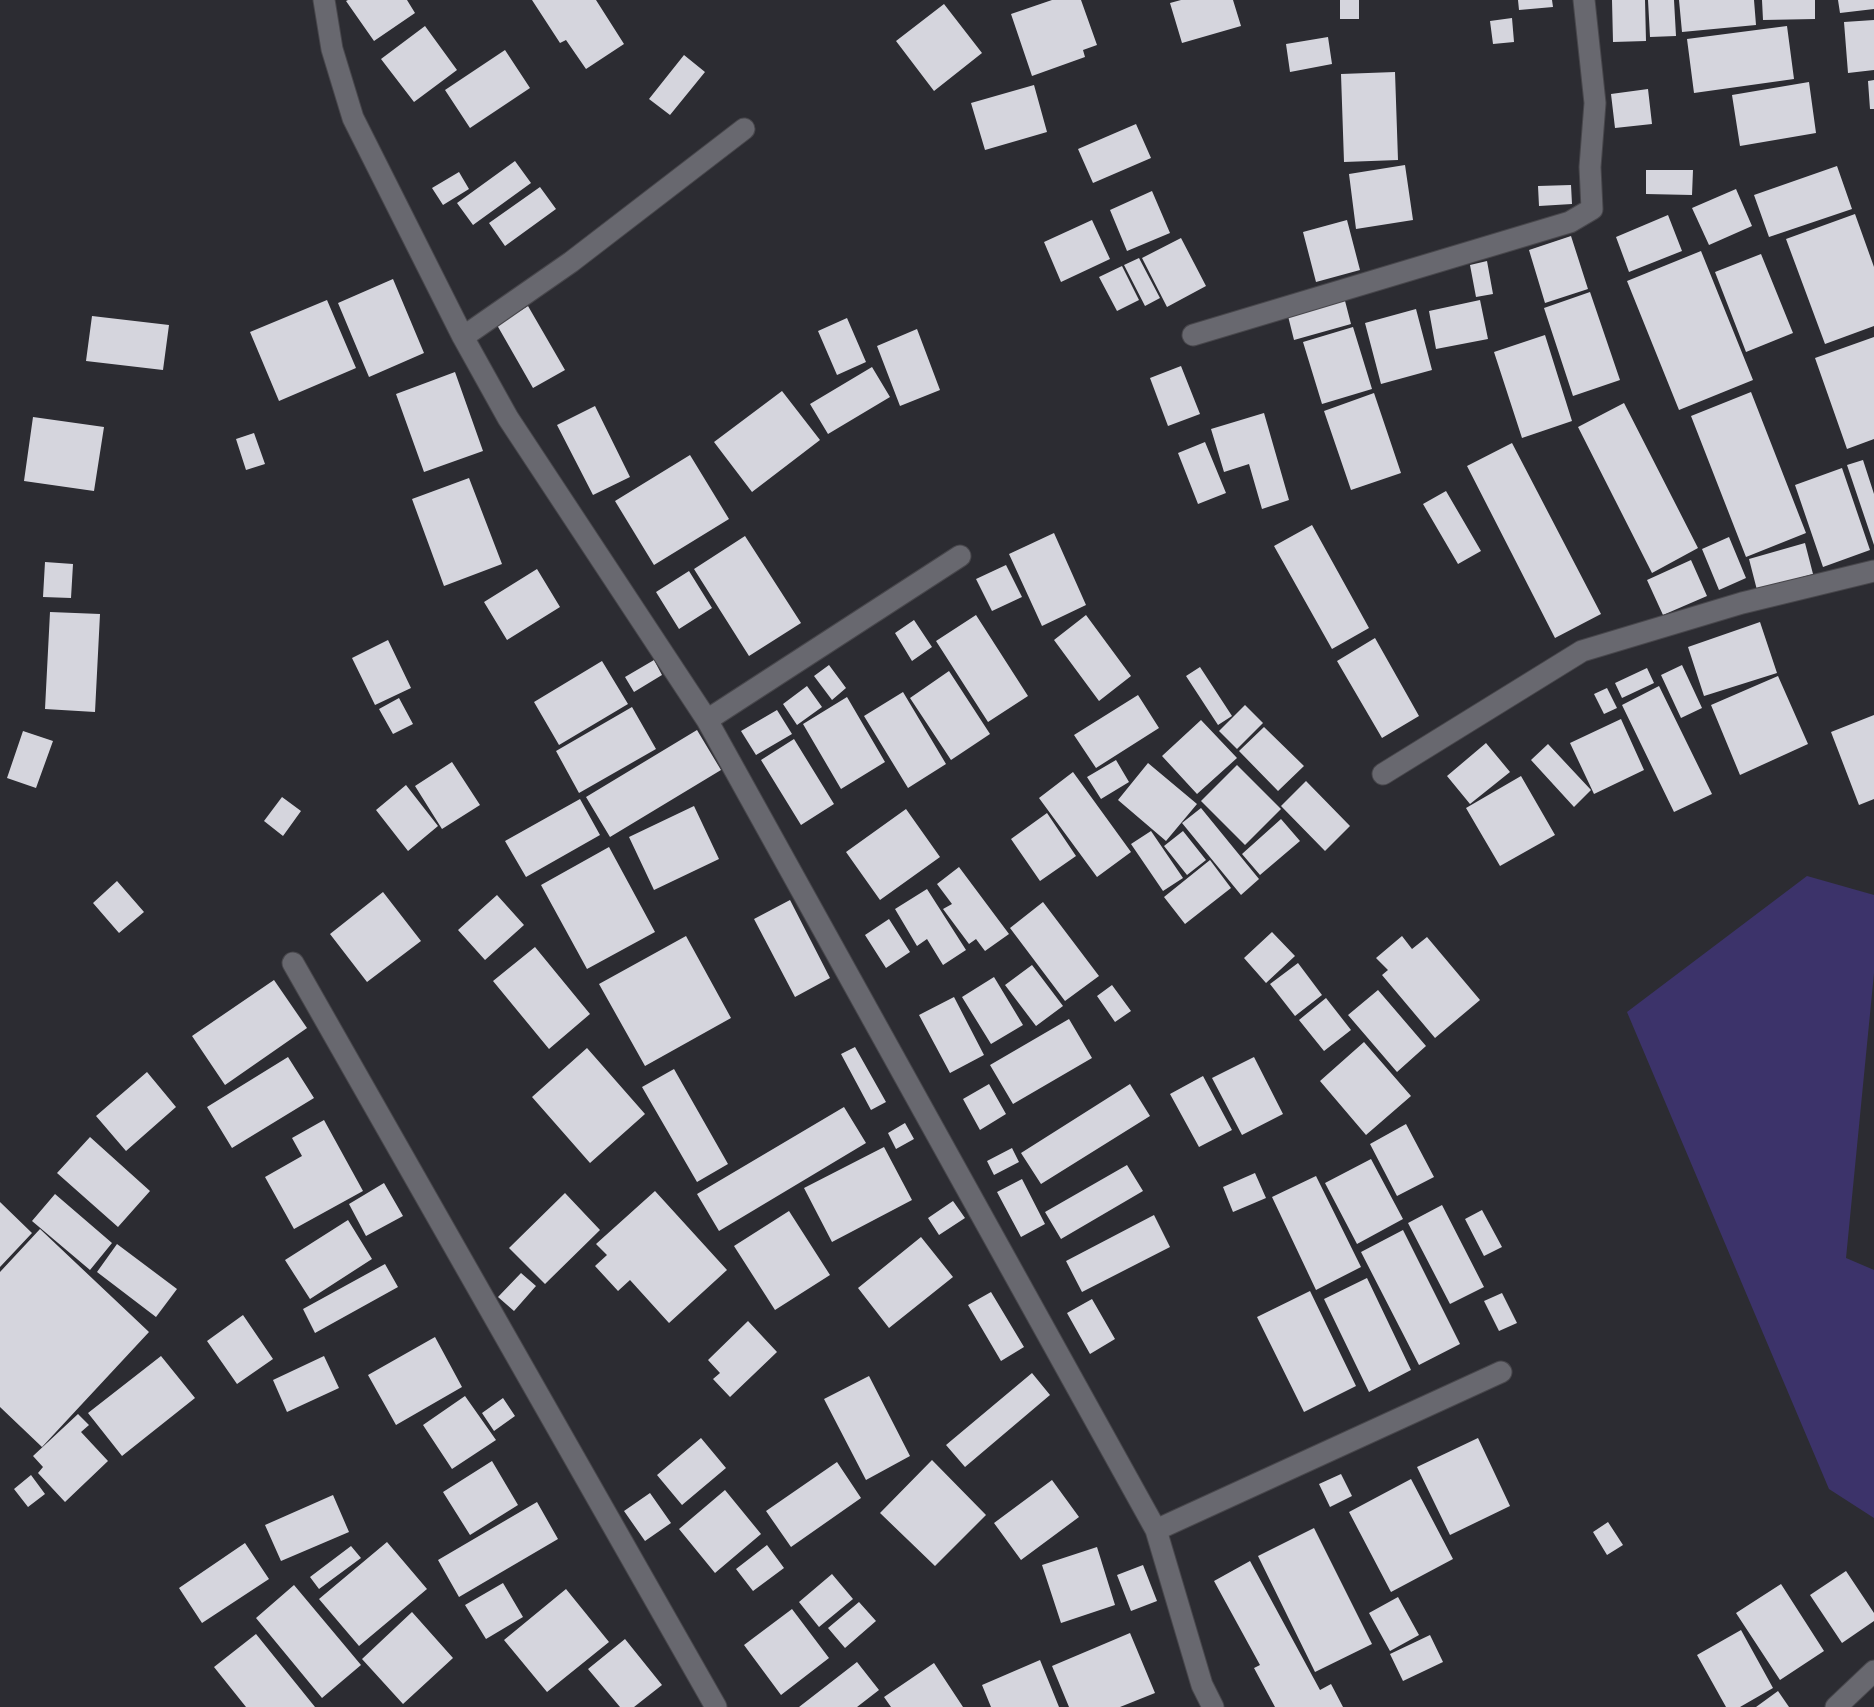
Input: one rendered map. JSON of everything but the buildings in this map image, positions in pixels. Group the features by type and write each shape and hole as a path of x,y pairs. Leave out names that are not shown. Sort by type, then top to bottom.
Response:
{"street":[{"path":"324,0 332,49 353,118 463,337 508,418 707,720 1156,1530 1210,1706"},
{"path":"1194,335 1570,222 1592,209 1590,167 1595,103 1584,0"},
{"path":"463,337 570,262 744,129"},
{"path":"707,720 960,556"},
{"path":"1384,774 1582,651 1742,603 1874,571"},
{"path":"293,963 716,1707"},
{"path":"1156,1530 1502,1372"},
{"path":"1836,1707 1874,1671"}],"shaded area":[{"path":"1807,876 1874,895 1874,973 1846,1258 1874,1270 1874,1518 1829,1489 1627,1012"}]}
